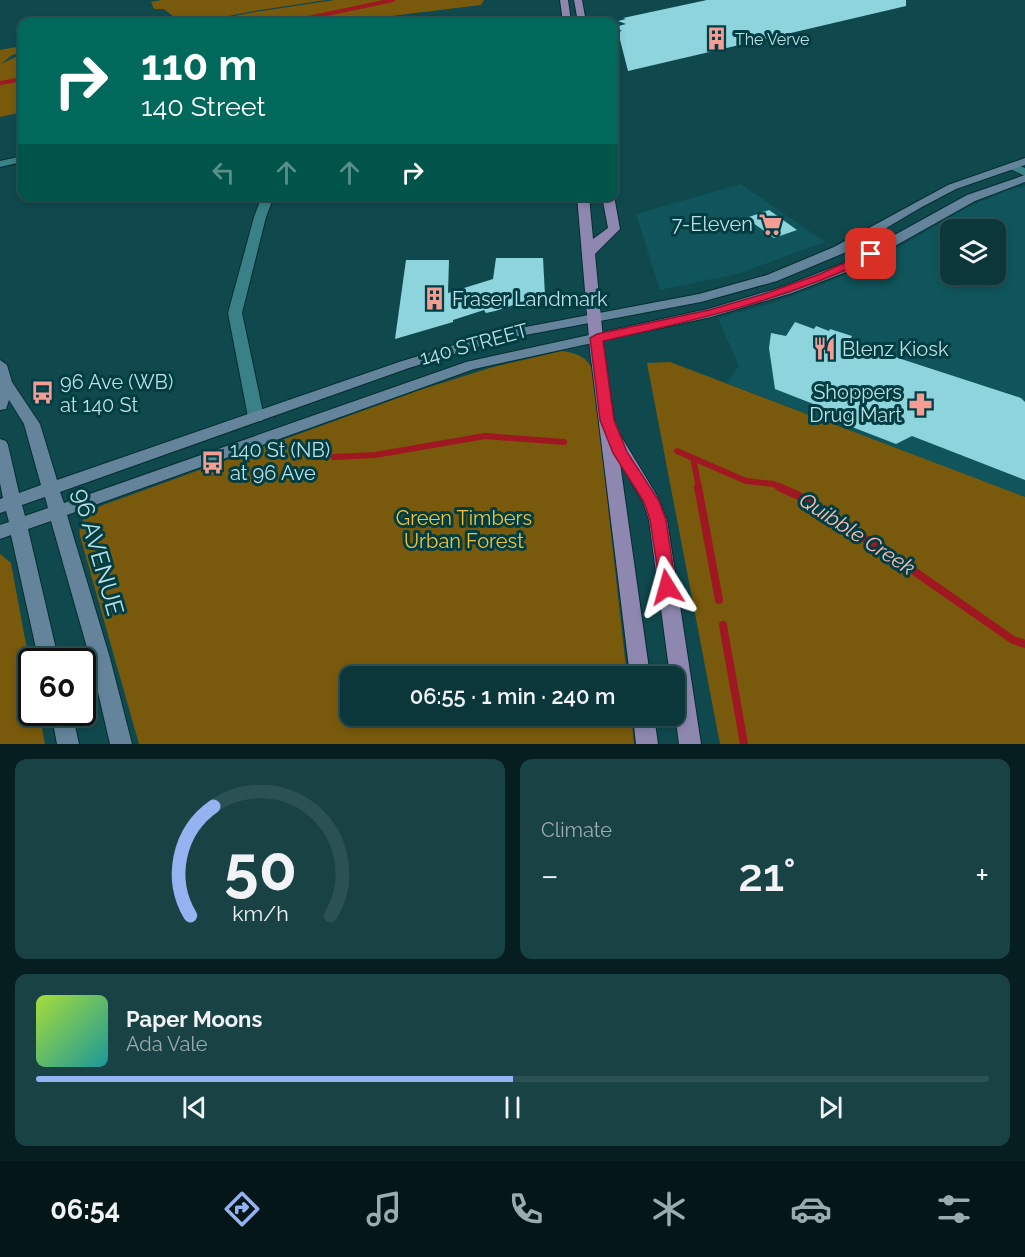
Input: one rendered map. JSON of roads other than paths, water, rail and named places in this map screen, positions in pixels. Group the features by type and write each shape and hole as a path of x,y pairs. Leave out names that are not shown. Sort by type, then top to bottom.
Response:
{"main road":[{"path":"564,0 566,18"},
{"path":"578,0 581,18"},
{"name":"140 STREET","path":"7,504 463,346 515,333 701,298 772,278 839,250 916,205 952,187 1018,164"},
{"name":"140 STREET","path":"0,532 427,379 501,357 711,313 787,290 849,266 971,198 1025,178"},
{"path":"583,201 597,338 639,666"},
{"path":"588,254 593,246 614,229 609,201"},
{"name":"96 AVENUE","path":"0,365 5,382 32,424 100,658 121,744"},
{"name":"96 AVENUE","path":"0,405 5,382"},
{"path":"607,420 614,441 651,501 658,520 690,744"},
{"path":"0,445 7,504 19,525 47,648"},
{"path":"64,726 68,744"},
{"path":"645,726 647,744"}],"street":[{"path":"0,164 18,160"},
{"path":"1018,164 1025,173"},
{"path":"256,417 235,313 266,201"}],"waterway":[{"path":"308,18 393,0"},
{"path":"0,83 18,80"},
{"name":"Quibble Creek","path":"334,457 375,455 485,436 564,442"},
{"name":"Quibble Creek","path":"677,451 746,481 773,484 783,488"},
{"path":"693,458 699,488"},
{"path":"698,487 719,600"},
{"name":"Quibble Creek","path":"779,487 799,496 901,562 1013,640 1025,644"},
{"path":"723,625 744,744"}],"place":[{"name":"The Verve","path":"717,39"},
{"name":"7-Eleven","path":"771,224"},
{"name":"Fraser Landmark","path":"434,299"},
{"name":"Blenz Kiosk","path":"824,349"},
{"name":"96 Ave (WB) at 140 St","path":"42,393"},
{"name":"Shoppers Drug Mart","path":"920,404"},
{"name":"140 St (NB) at 96 Ave","path":"212,462"}],"park label":[{"name":"Green Timbers Urban Forest","path":"464,530"}]}
